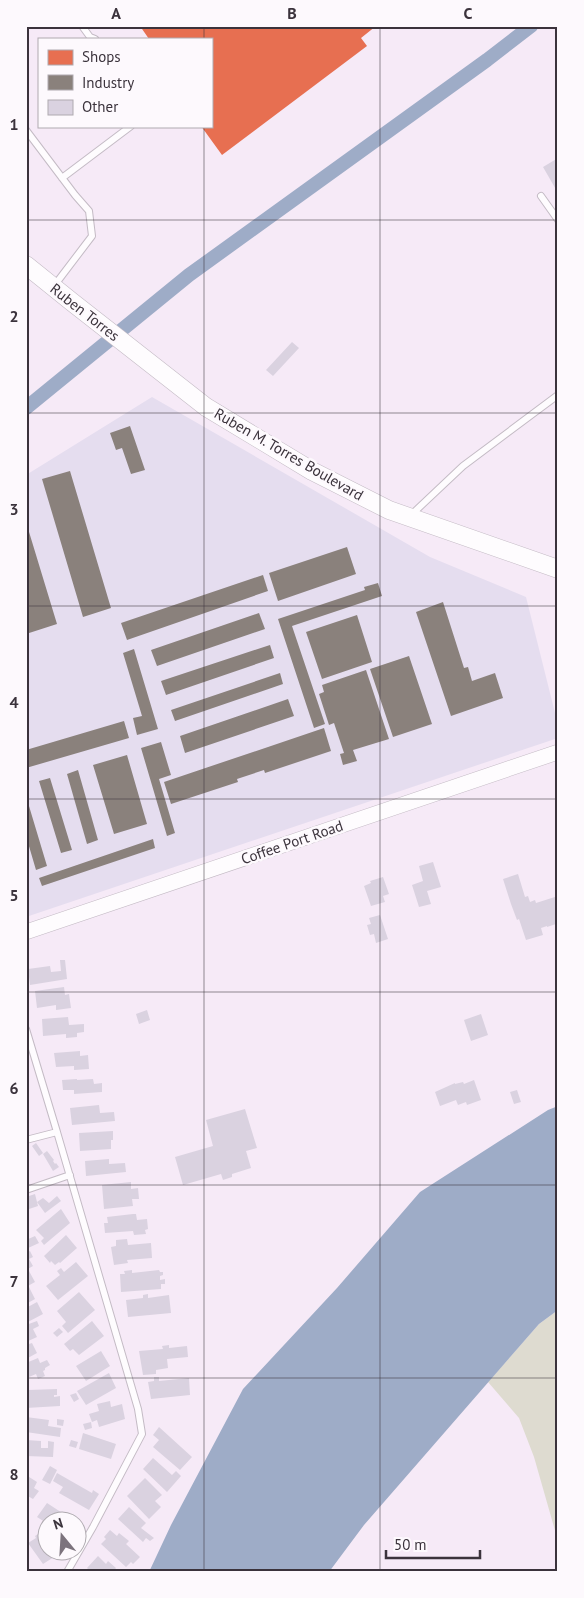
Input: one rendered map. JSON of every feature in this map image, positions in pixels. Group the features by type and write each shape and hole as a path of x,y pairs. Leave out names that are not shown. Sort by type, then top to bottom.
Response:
{"main road":[{"name":"Ruben Torres","path":"26,265 145,359"},
{"name":"Ruben M. Torres Boulevard","path":"145,359 206,407 312,471 389,510 558,570"}],"street":[{"name":"Coffee Port Road","path":"26,932 558,752"}],"lane":[{"path":"82,26 92,38"},
{"path":"62,178 128,128"},
{"path":"26,130 88,211 92,236 53,287"},
{"path":"541,196 558,220"},
{"path":"409,517 463,466 558,395"},
{"path":"26,1029 138,1409 142,1434 67,1572"},
{"path":"26,1140 57,1132"},
{"path":"26,1190 70,1175"}],"shaded area":[{"path":"152,397 430,557 526,597 558,725 558,738 26,917 26,475"},
{"path":"558,1310 558,1541 534,1457 519,1418 488,1382 539,1324"}],"water":[{"path":"558,1106 558,1310 539,1324 364,1525 329,1572 149,1572 171,1525 243,1389 337,1288 420,1192 548,1110"}],"building: Shops":[{"path":"140,26 376,26 361,38 367,46 222,155 202,128 212,128 212,38 148,38"}],"building: Industry":[{"path":"130,426 145,470 131,474 122,448 116,450 110,433"},
{"path":"70,471 111,608 83,617 42,479"},
{"path":"26,522 57,624 26,634"},
{"path":"347,547 356,574 278,601 269,573"},
{"path":"263,575 268,591 127,640 121,623"},
{"path":"378,583 382,596 292,626 325,724 314,728 278,619 365,590 364,587"},
{"path":"443,602 464,668 468,667 472,681 495,673 503,698 451,716 416,612"},
{"path":"259,613 265,629 157,666 151,650"},
{"path":"357,615 372,662 322,679 306,632"},
{"path":"270,645 274,658 166,695 161,681"},
{"path":"134,649 158,729 137,735 133,718 142,716 123,653"},
{"path":"409,656 432,724 393,737 370,669"},
{"path":"366,670 389,739 353,750 357,761 343,765 340,754 344,753 334,723 329,725 319,694 324,692 322,685"},
{"path":"280,673 283,684 175,721 171,710"},
{"path":"288,699 294,716 185,753 180,736"},
{"path":"124,721 129,738 26,768 26,750"},
{"path":"324,728 331,751 265,773 264,770 237,779 238,782 171,804 164,782"},
{"path":"161,742 171,775 159,779 175,833 167,836 141,748"},
{"path":"127,755 147,824 114,834 93,765"},
{"path":"78,770 98,840 87,844 67,774"},
{"path":"50,778 72,850 61,853 39,781"},
{"path":"26,796 47,866 36,870 26,836"},
{"path":"153,839 155,848 42,886 39,878"}],"building: Other":[{"path":"558,158 558,193 543,167"},
{"path":"292,342 299,348 273,376 266,370"},
{"path":"433,862 441,887 427,891 431,904 419,907 412,885 423,881 419,866"},
{"path":"518,874 525,897 528,896 530,902 535,900 536,903 558,896 558,922 541,928 543,935 526,940 503,879"},
{"path":"383,877 389,894 383,896 385,902 371,906 364,886 371,883 370,881"},
{"path":"380,915 388,939 376,943 374,934 370,935 367,925 371,924 369,918"},
{"path":"60,960 65,960 67,979 30,985 28,969 50,966 51,972 61,971"},
{"path":"64,987 65,995 69,994 71,1008 56,1010 56,1005 37,1008 35,991"},
{"path":"147,1010 150,1020 139,1024 136,1014"},
{"path":"481,1014 488,1035 471,1041 464,1020"},
{"path":"68,1017 69,1025 84,1024 84,1032 77,1033 77,1037 66,1038 66,1034 43,1036 42,1019"},
{"path":"80,1051 80,1056 88,1055 89,1069 74,1070 74,1066 56,1067 54,1053"},
{"path":"93,1079 94,1084 102,1083 102,1092 74,1094 74,1090 63,1090 62,1080"},
{"path":"474,1080 481,1100 467,1105 466,1102 458,1105 456,1100 440,1106 435,1092 455,1083 463,1082 464,1084"},
{"path":"517,1090 521,1102 514,1104 510,1092"},
{"path":"99,1105 100,1113 114,1112 115,1121 72,1125 70,1108"},
{"path":"245,1109 257,1148 246,1151 251,1168 232,1174 232,1177 223,1180 221,1174 183,1185 175,1157 213,1146 206,1120"},
{"path":"113,1131 111,1149 80,1151 79,1133"},
{"path":"36,1143 43,1153 39,1156 32,1146"},
{"path":"47,1151 59,1167 53,1171 43,1154"},
{"path":"109,1159 109,1164 125,1163 126,1172 86,1176 85,1161"},
{"path":"131,1182 131,1189 138,1188 139,1199 132,1199 133,1206 104,1209 102,1185"},
{"path":"35,1194 38,1206 29,1209 26,1197"},
{"path":"57,1196 61,1201 45,1213 37,1202 43,1198 49,1203"},
{"path":"61,1209 70,1223 44,1245 41,1241 44,1238 36,1230"},
{"path":"136,1214 137,1220 147,1219 148,1229 145,1230 146,1234 134,1235 133,1231 105,1233 104,1223 108,1223 107,1217"},
{"path":"66,1235 77,1248 60,1263 55,1265 51,1261 50,1263 44,1256"},
{"path":"35,1236 39,1243 26,1249 26,1240"},
{"path":"127,1239 128,1245 151,1243 152,1258 127,1260 128,1263 114,1265 111,1247 116,1246 116,1240"},
{"path":"30,1251 33,1257 29,1259 33,1266 26,1270 26,1253"},
{"path":"76,1262 88,1276 58,1300 46,1286 60,1275 57,1271 61,1268 64,1272"},
{"path":"132,1270 132,1273 159,1270 163,1272 160,1280 165,1279 165,1284 161,1284 161,1289 121,1292 120,1274 125,1274 124,1271"},
{"path":"29,1271 35,1282 26,1287 26,1272"},
{"path":"29,1287 35,1299 26,1304 26,1288"},
{"path":"79,1292 95,1310 68,1333 62,1326 66,1322 57,1311"},
{"path":"148,1294 148,1298 169,1295 171,1313 128,1317 126,1300 143,1298 143,1295"},
{"path":"37,1302 43,1314 26,1323 26,1308"},
{"path":"37,1321 39,1326 33,1329 37,1337 26,1342 26,1325"},
{"path":"92,1321 104,1336 79,1355 73,1349 70,1351 64,1344"},
{"path":"59,1328 63,1332 57,1337 53,1333"},
{"path":"32,1343 37,1353 26,1359 26,1345"},
{"path":"169,1345 169,1348 187,1346 188,1357 167,1359 168,1368 156,1370 156,1374 143,1375 139,1351 163,1349 162,1346"},
{"path":"101,1351 110,1366 86,1381 76,1366"},
{"path":"38,1358 40,1363 47,1360 50,1365 43,1371 45,1376 38,1379 36,1374 29,1377 26,1371 26,1363"},
{"path":"109,1373 116,1388 86,1405 77,1391"},
{"path":"154,1377 159,1377 159,1381 189,1378 190,1395 151,1399 148,1382 154,1381"},
{"path":"57,1389 57,1395 54,1395 54,1397 60,1396 60,1406 26,1408 26,1392 28,1390"},
{"path":"76,1393 79,1399 74,1402 70,1395"},
{"path":"110,1401 111,1407 122,1404 125,1419 99,1427 97,1420 92,1422 89,1414 99,1411 97,1404"},
{"path":"26,1417 49,1420 48,1426 61,1428 60,1437 26,1432"},
{"path":"57,1419 64,1420 63,1426 57,1425"},
{"path":"91,1422 92,1428 85,1430 83,1424"},
{"path":"159,1427 192,1457 180,1470 153,1447 159,1440 153,1435"},
{"path":"83,1433 116,1444 111,1459 79,1449"},
{"path":"26,1440 41,1441 41,1448 48,1448 48,1441 54,1442 53,1457 26,1456"},
{"path":"71,1440 78,1442 76,1448 69,1446"},
{"path":"153,1458 172,1475 176,1471 181,1476 167,1492 143,1469"},
{"path":"50,1466 57,1470 50,1484 42,1480"},
{"path":"57,1473 92,1493 93,1490 99,1494 89,1510 59,1493 63,1487 53,1481"},
{"path":"26,1475 37,1482 34,1488 39,1491 33,1499 26,1495"},
{"path":"145,1478 162,1495 155,1501 161,1507 149,1519 127,1496"},
{"path":"47,1503 58,1510 42,1510"},
{"path":"129,1507 146,1523 141,1528 154,1538 150,1541 146,1538 143,1542 118,1519"},
{"path":"110,1530 117,1536 119,1533 129,1541 126,1544 140,1557 133,1564 131,1562 126,1567 101,1544 106,1539 104,1537"},
{"path":"38,1534 38,1557 28,1543 36,1538 35,1536"},
{"path":"98,1556 106,1564 108,1561 116,1568 113,1572 91,1572 87,1568"},
{"path":"40,1560 49,1560 43,1564"}],"waterway":[{"path":"26,408 189,275 487,60 531,26"}]}
